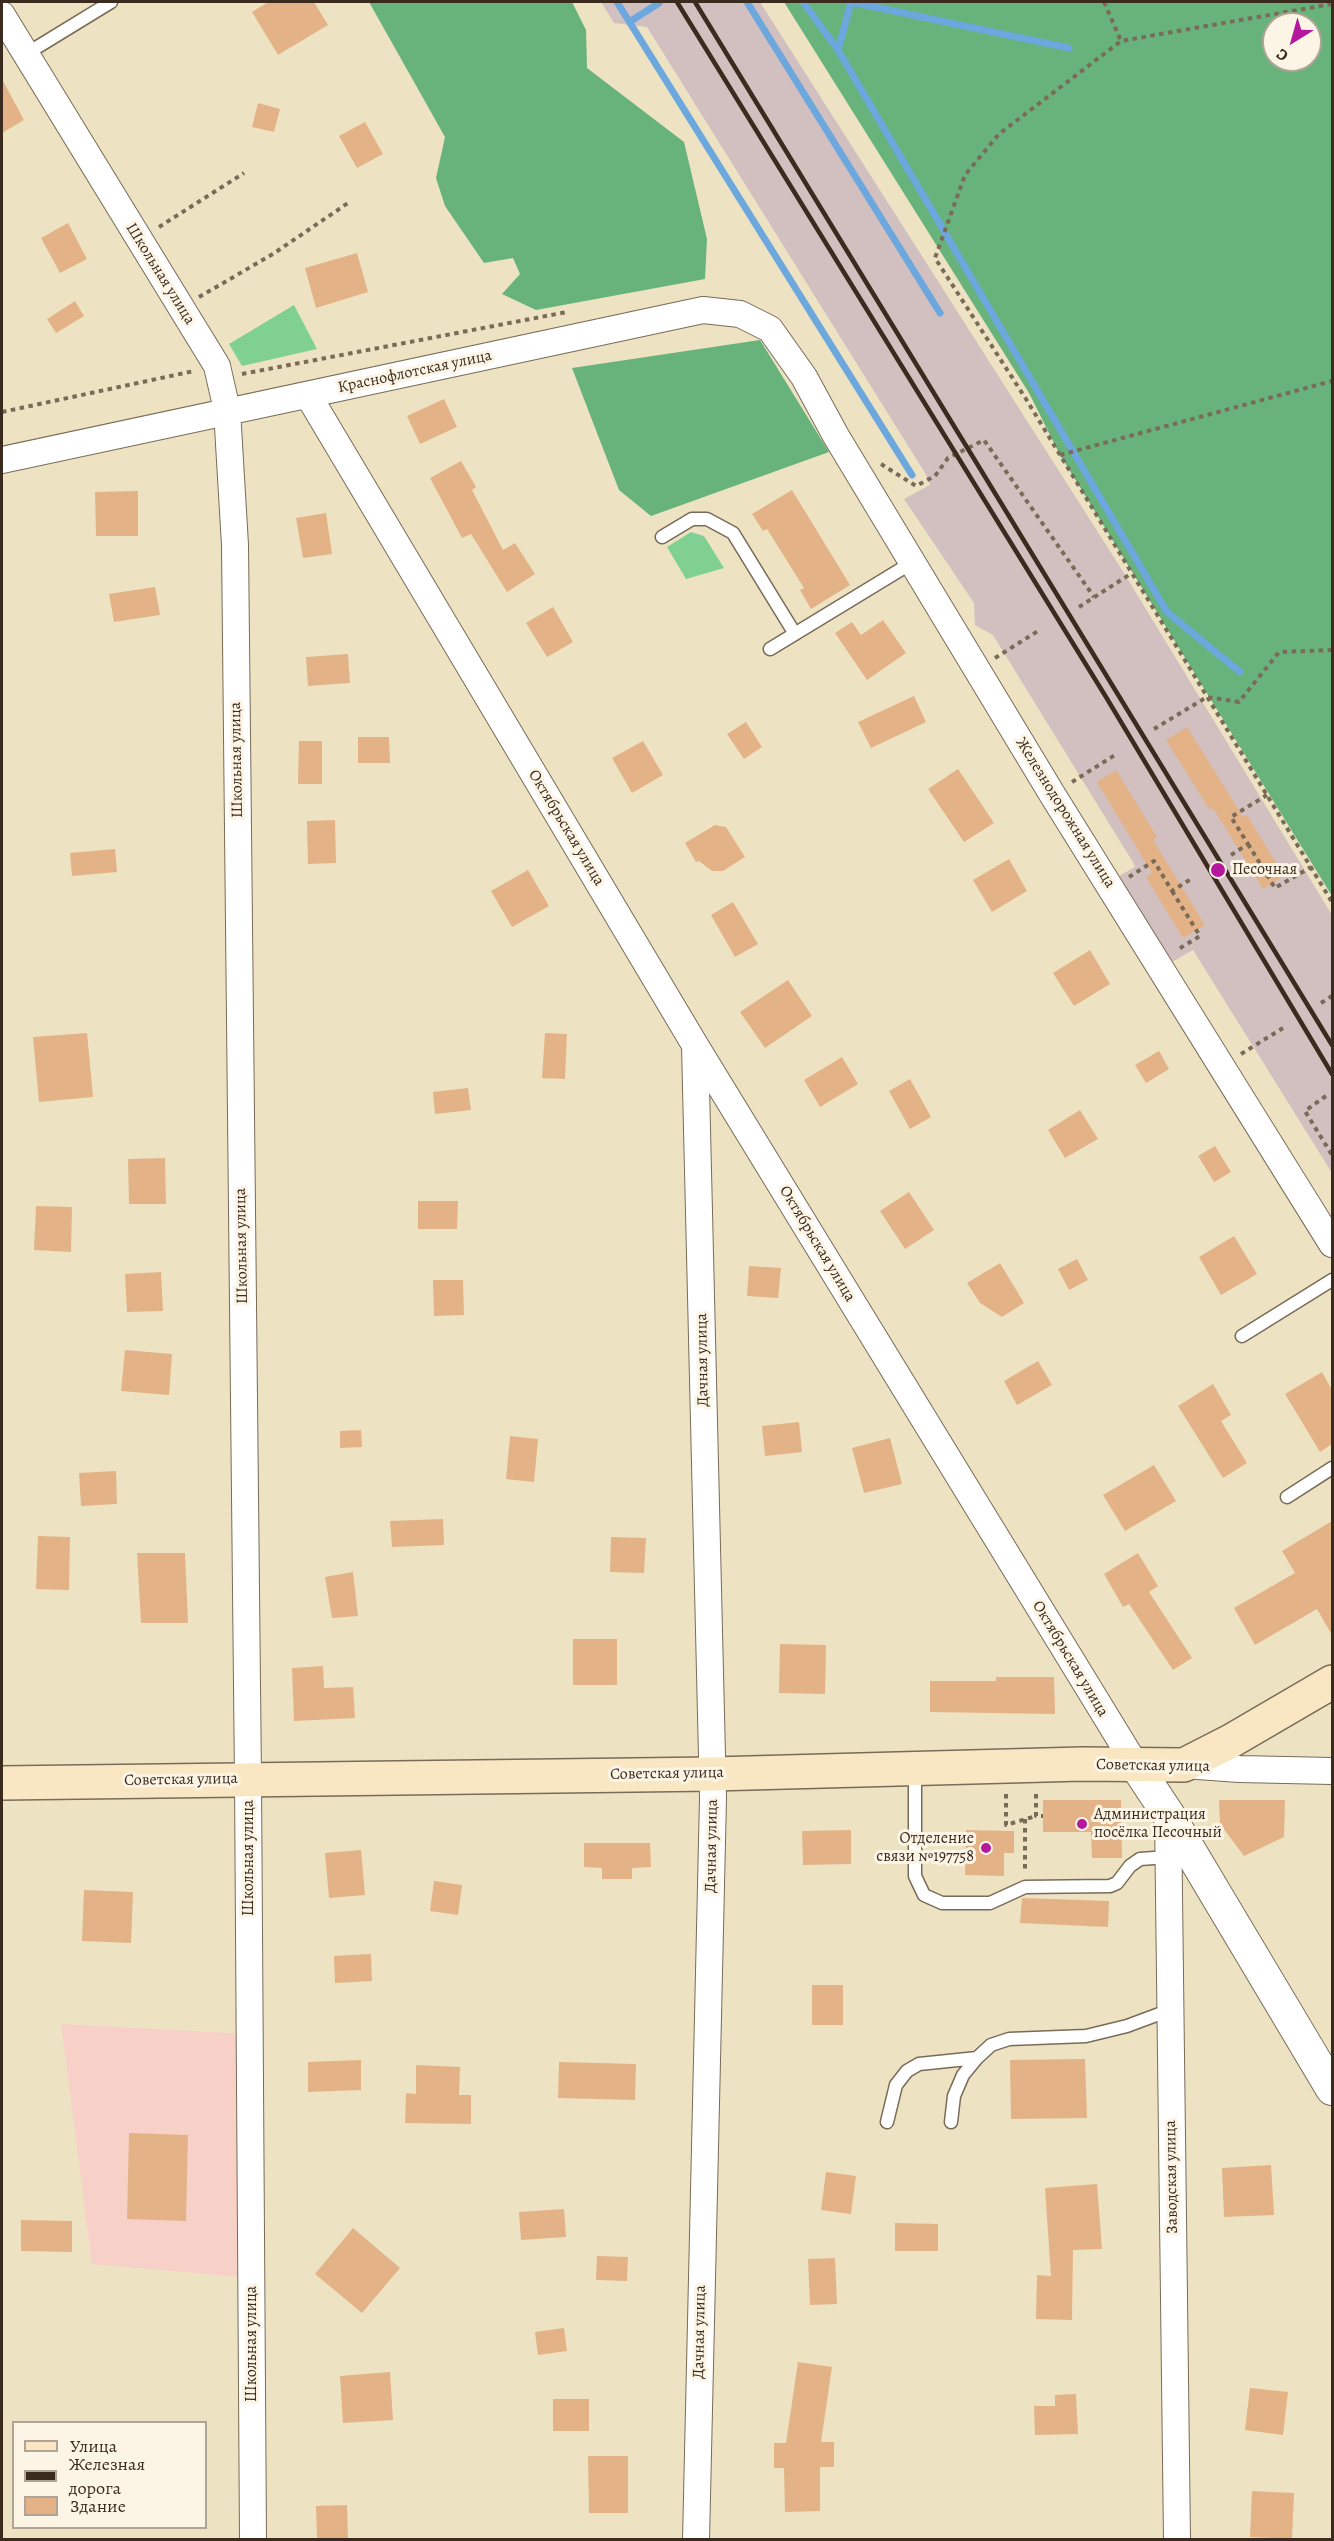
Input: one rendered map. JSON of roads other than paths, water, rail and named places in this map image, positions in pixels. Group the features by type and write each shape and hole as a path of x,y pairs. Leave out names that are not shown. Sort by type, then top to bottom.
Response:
{"main road":[{"path":"1184,1765 1231,1741 1332,1682"},
{"name":"Советская улица","path":"2,1784 1184,1765"}],"street":[{"name":"Школьная улица","path":"2,15 217,366 227,410 235,545 248,1779 253,2540"},
{"name":"Краснофлотская улица","path":"2,460 227,410 308,395 703,310 740,314 770,329 804,377"},
{"name":"Железнодорожная улица","path":"804,377 836,436 1052,795 1332,1244"},
{"name":"Октябрьская улица","path":"308,395 695,1045 1135,1764 1168,1814 1332,2089"},
{"name":"Дачная улица","path":"695,1045 713,1774 696,2540"},
{"name":"Советская улица","path":"1184,1765 1332,1771"},
{"name":"Заводская улица","path":"1168,1814 1177,2540"}],"lane":[{"path":"26,54 111,2"},
{"path":"662,537 692,519 707,519 733,533 795,634"},
{"path":"770,649 913,562"},
{"path":"1242,1336 1332,1280"},
{"path":"1287,1497 1332,1468"},
{"path":"915,1769 915,1876 924,1895 942,1903 990,1903 1025,1887 1110,1886 1117,1882 1140,1858 1168,1857"},
{"path":"951,2122 954,2096 963,2075 976,2058 991,2045 1009,2039 1086,2036 1126,2026 1170,2010"},
{"path":"887,2122 896,2085 907,2071 919,2064 976,2058"}],"waterway":[{"path":"617,2 912,475"},
{"path":"747,2 940,313"},
{"path":"803,2 838,50 1167,612 1240,672"},
{"path":"838,50 851,2 1069,48"},
{"path":"631,21 659,3"}],"railway":[{"path":"677,2 1106,697 1332,1074"},
{"path":"695,2 1332,1045"}],"place":[{"name":"Песочная","path":"1218,870"},
{"name":"Администрация посёлка Песочный","path":"1082,1824"},
{"name":"Отделение связи №197758","path":"986,1848"}]}
